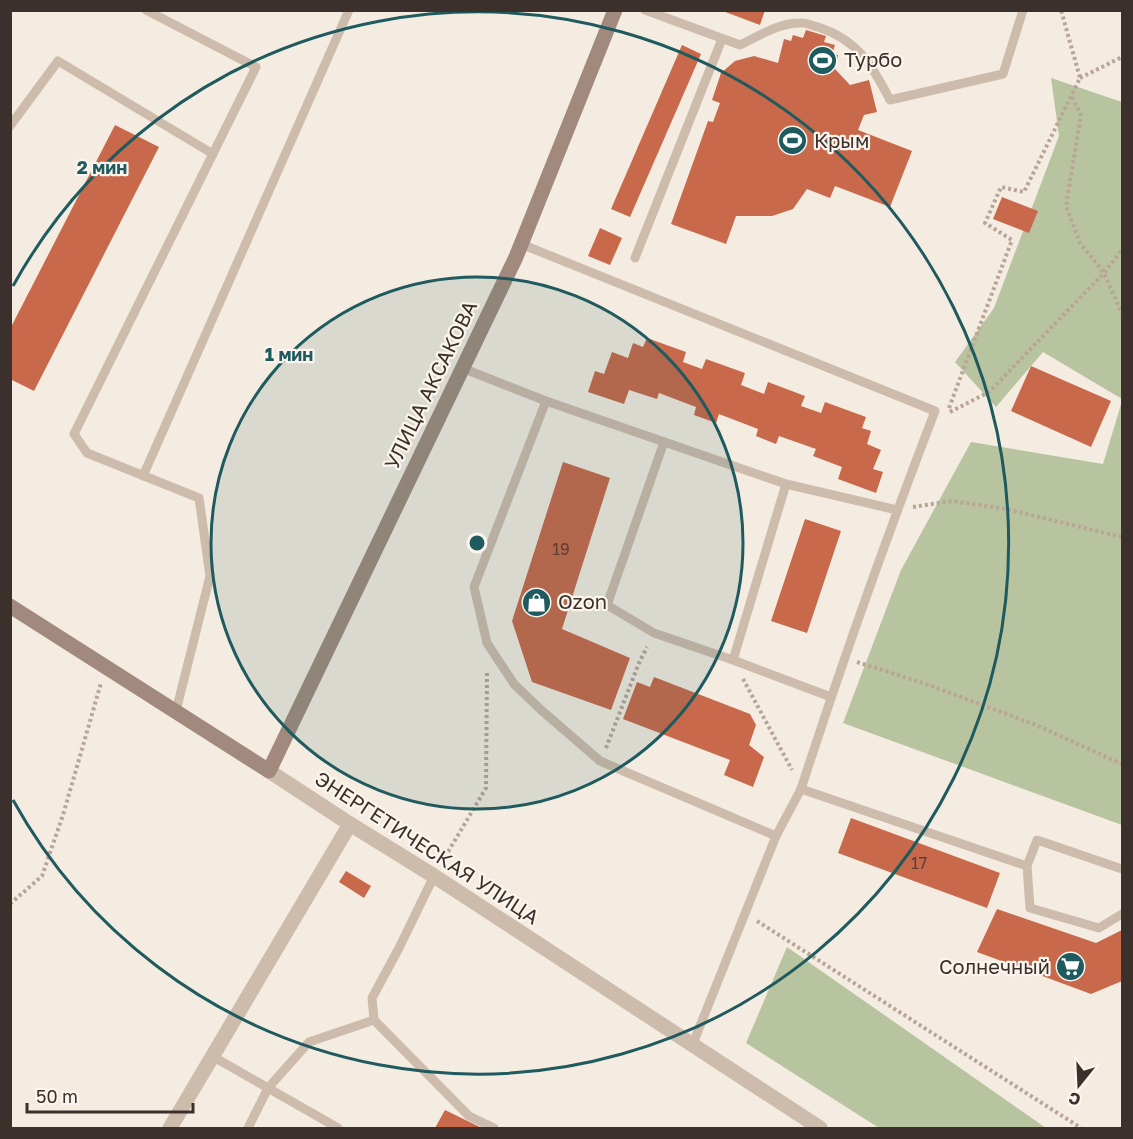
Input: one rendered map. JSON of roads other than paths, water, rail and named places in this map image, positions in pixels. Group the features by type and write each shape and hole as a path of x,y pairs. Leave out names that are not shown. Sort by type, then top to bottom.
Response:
{"main road":[{"name":"УЛИЦА АКСАКОВА","path":"269,771 521,244 615,10"},
{"name":"ЭНЕРГЕТИЧЕСКАЯ УЛИЦА","path":"10,606 269,771"}],"street":[{"name":"ЭНЕРГЕТИЧЕСКАЯ УЛИЦА","path":"269,771 820,1128"},
{"path":"170,1128 350,824"}],"lane":[{"path":"146,10 256,67 74,434 87,453 199,498 210,576 176,711"},
{"path":"143,476 349,10"},
{"path":"645,10 740,45 777,27 802,22 828,31 859,51 875,71 890,100 1003,74 1023,10"},
{"path":"635,258 722,39"},
{"path":"10,126 58,61 213,154"},
{"path":"521,244 935,411 897,510 801,789 776,836 692,1046"},
{"path":"462,368 546,401 786,484 897,510"},
{"path":"546,401 474,587 487,643 514,684 540,710 600,761 776,836"},
{"path":"664,441 607,605 654,633 831,697"},
{"path":"733,660 786,484"},
{"path":"801,789 1027,867"},
{"path":"1122,869 1037,840 1027,867 1030,908 1099,928 1122,914"},
{"path":"434,876 372,998 374,1020 469,1116 494,1128"},
{"path":"248,1128 268,1088 309,1042 374,1020"},
{"path":"212,1056 338,1128"}],"place":[{"name":"Турбо","path":"823,60"},
{"name":"Крым","path":"793,141"},
{"name":"Ozon","path":"537,602"},
{"name":"Солнечный","path":"1071,967"}]}
